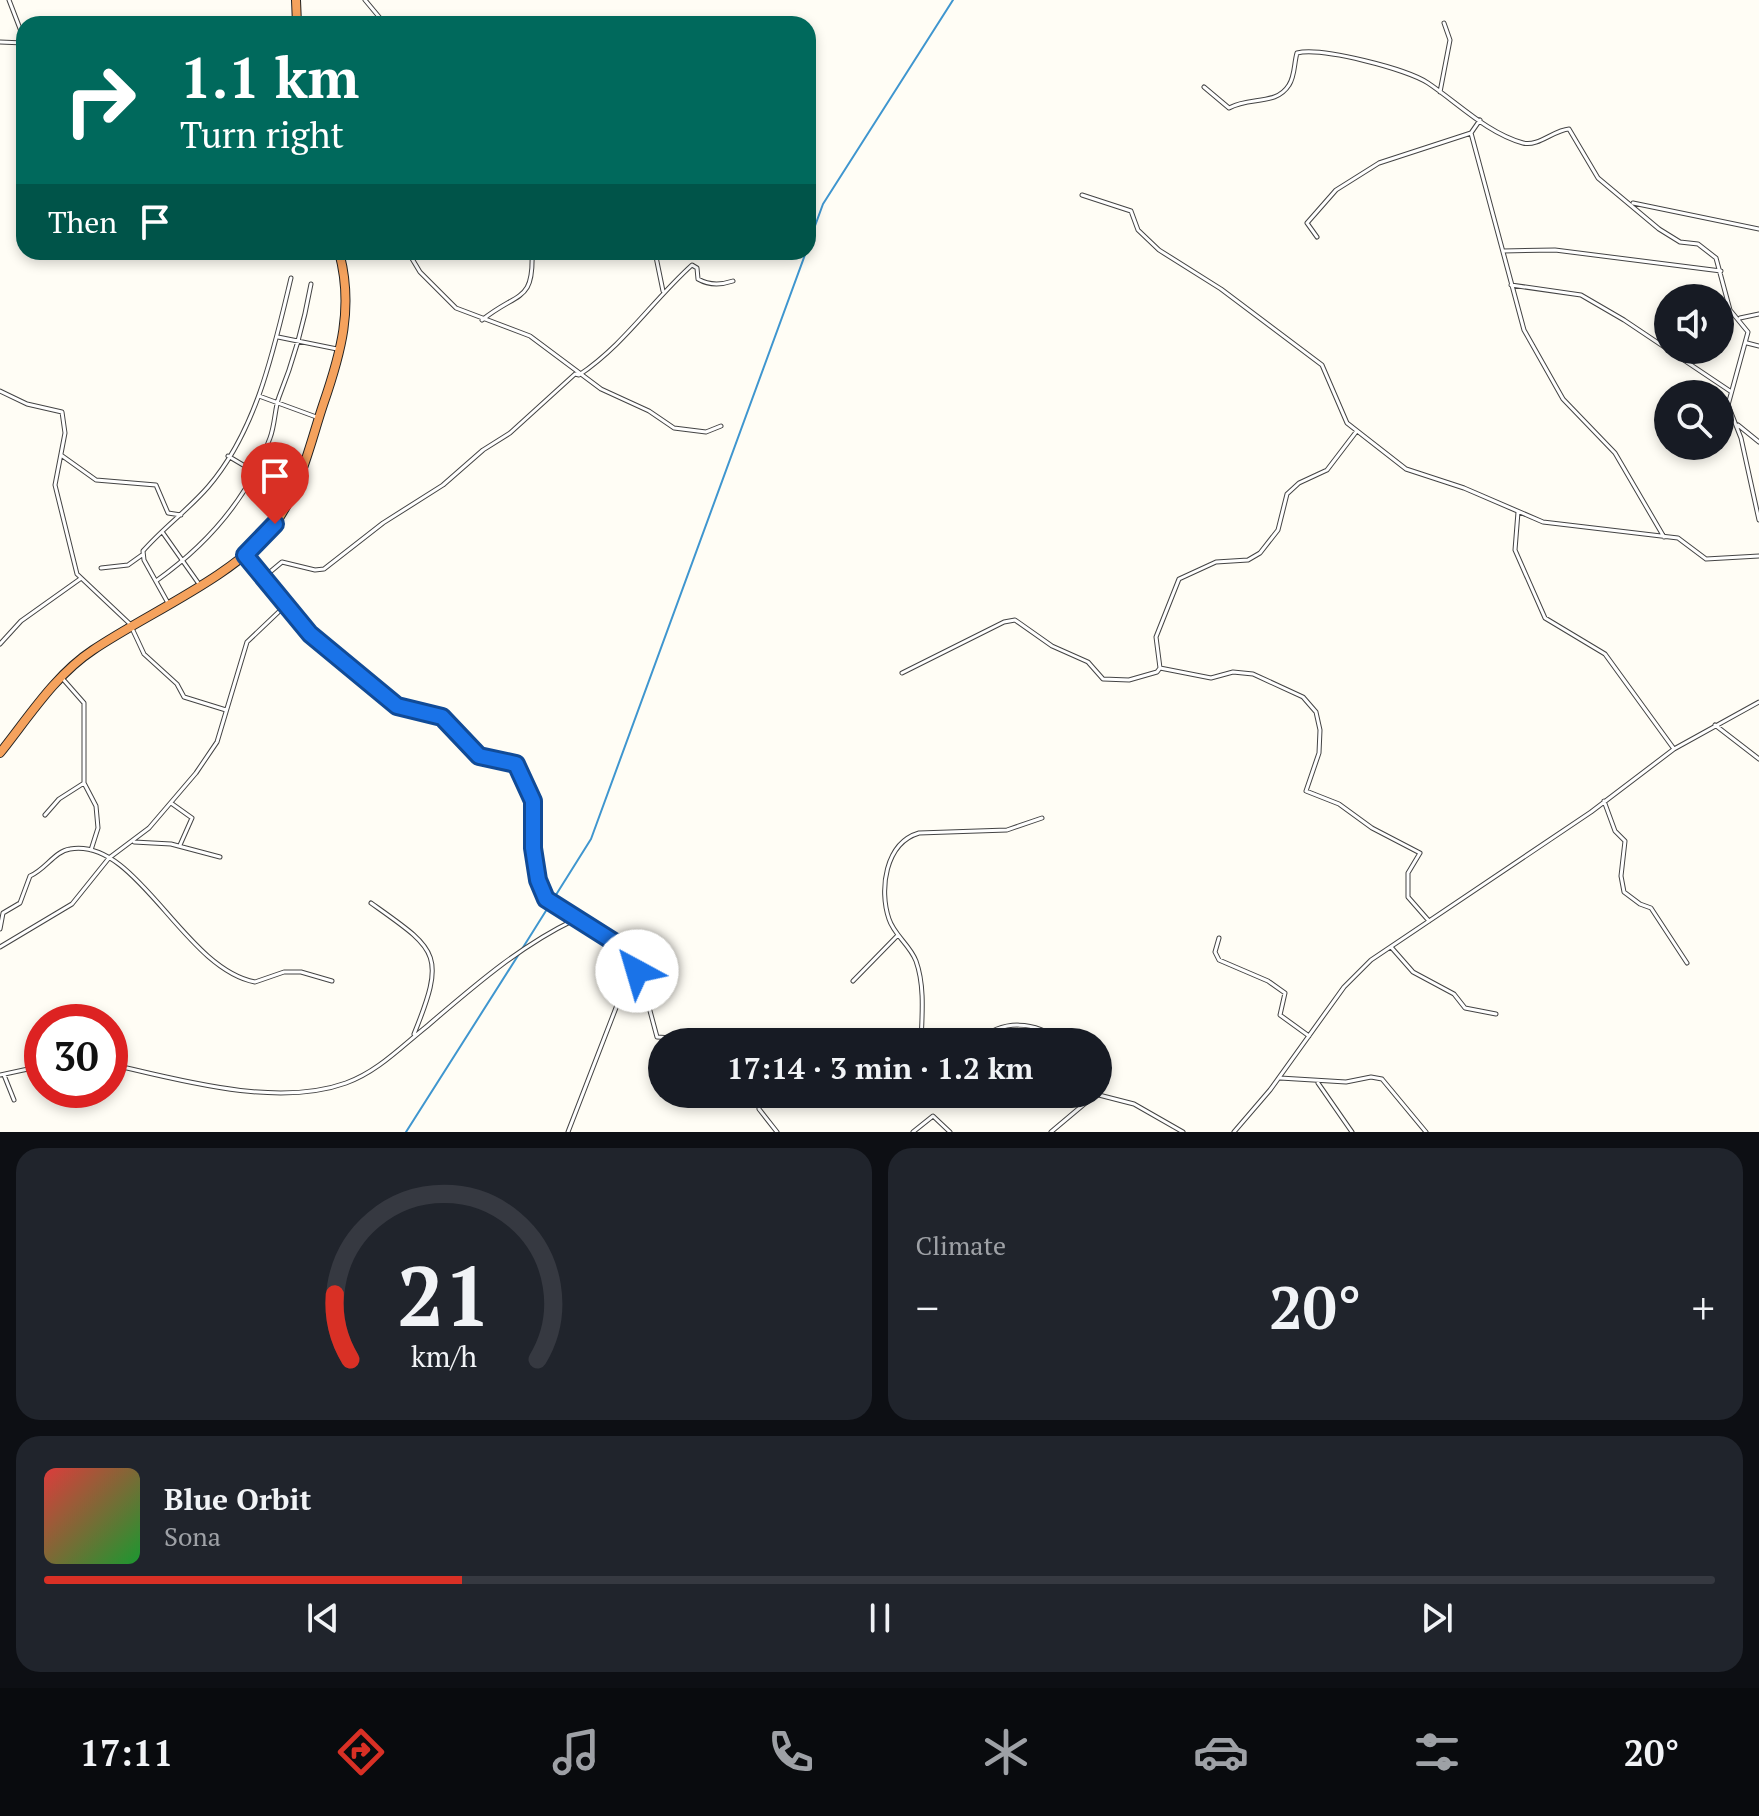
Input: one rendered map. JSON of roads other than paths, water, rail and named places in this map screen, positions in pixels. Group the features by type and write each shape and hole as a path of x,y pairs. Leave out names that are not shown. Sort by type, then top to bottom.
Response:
{"highway":[{"path":"1,748 86,655 130,624 245,555 267,533 286,507 341,350 347,303 340,260"}],"street":[{"path":"9,0 16,19"},
{"path":"365,0 378,16"},
{"path":"1440,92 1450,40 1444,23"},
{"path":"1204,87 1229,108 1242,99 1271,99 1287,88 1295,55 1306,51 1351,57 1402,72 1440,92 1480,120 1525,143 1569,129 1594,174 1676,240 1700,245 1716,258 1730,310 1747,328 1747,343 1737,361 1733,380"},
{"path":"1317,237 1307,223 1340,187 1384,160 1471,133 1480,120"},
{"path":"1471,133 1524,330 1559,393 1615,453 1664,538"},
{"path":"1082,195 1131,211 1138,230 1159,250 1221,289 1322,365 1344,416 1356,432 1406,469 1543,522 1678,538 1706,559 1759,556"},
{"path":"1630,202 1759,229"},
{"path":"1503,251 1555,250 1721,271"},
{"path":"413,260 420,272 456,308 530,336 579,375 674,428 706,432 721,426"},
{"path":"482,320 506,301 528,290 532,283 532,260"},
{"path":"657,260 663,291"},
{"path":"264,577 282,562 324,569 383,523 443,485 483,450 510,433 559,386 617,347 663,291 692,265 697,268 698,279 704,283 722,285 733,281"},
{"path":"101,568 128,565 142,555 207,488 228,456 258,396 291,278"},
{"path":"156,581 182,561 224,520 255,472 279,405 277,398 284,390 298,343 311,284"},
{"path":"1511,285 1581,295 1714,380"},
{"path":"1740,318 1759,314"},
{"path":"276,336 341,350"},
{"path":"1747,343 1759,346"},
{"path":"0,391 27,404 62,412 65,433 55,485 80,579 130,624 146,657 177,684 184,697 226,710"},
{"path":"258,396 319,418"},
{"path":"1735,423 1759,442"},
{"path":"1735,423 1759,520"},
{"path":"1160,668 1156,637 1179,579 1216,562 1248,560 1260,553 1278,530 1287,494 1299,483 1327,470 1356,432"},
{"path":"60,454 96,480 122,485 154,484 168,513 181,515"},
{"path":"228,456 255,472"},
{"path":"1518,512 1515,550 1545,618 1605,654 1674,749"},
{"path":"163,533 199,584"},
{"path":"142,555 168,603"},
{"path":"245,555 310,634 397,706 442,717 479,756 516,764 533,801 533,848 541,887 549,902 614,942 642,981 655,1028"},
{"path":"0,644 21,621 80,579"},
{"path":"0,947 66,909 109,858 133,842 171,803 214,748 247,642 287,604"},
{"path":"902,673 1004,622 1015,620 1052,646 1088,662 1103,679 1129,680 1160,668 1211,678 1233,672 1253,674 1303,697 1316,712 1320,730 1317,760 1305,784 1306,791 1339,804 1372,828 1420,853 1408,873 1408,897 1429,921"},
{"path":"62,678 84,703 84,783 97,812 98,833 90,842 91,850"},
{"path":"1234,1132 1279,1078 1356,972 1674,749 1714,724 1759,702"},
{"path":"1714,724 1759,759"},
{"path":"45,815 59,799 84,783"},
{"path":"1604,801 1615,831 1625,841 1621,876 1624,893 1651,908 1687,963"},
{"path":"171,803 192,818 180,845"},
{"path":"921,1028 921,981 915,959 888,917 886,871 907,839 919,833 1007,830 1042,818"},
{"path":"133,842 180,845 220,857"},
{"path":"0,929 3,913 20,903 30,876 43,870 66,850 91,850 109,858 154,894 175,925 218,967 255,982 284,972 301,972 332,981"},
{"path":"371,903 423,941 430,950 428,996 413,1038"},
{"path":"128,1068 178,1080 289,1092 331,1087 356,1079 413,1038 500,964 574,920"},
{"path":"853,981 898,935"},
{"path":"1219,938 1215,952 1219,960 1268,981 1285,993 1280,1015 1309,1036"},
{"path":"1391,947 1413,972 1454,994 1465,1008 1496,1014"},
{"path":"568,1132 616,1009 629,961"},
{"path":"998,1028 1022,1025 1034,1028"},
{"path":"14,1100 2,1075 24,1070"},
{"path":"1279,1078 1317,1081 1382,1079 1426,1132"},
{"path":"1317,1081 1352,1132"},
{"path":"1112,1098 1134,1104 1183,1132"},
{"path":"759,1108 777,1132"},
{"path":"1051,1132 1079,1108"},
{"path":"913,1132 933,1116 950,1132"}],"waterway":[{"path":"816,223 823,204 953,0"},
{"path":"522,949 591,839 803,260"},
{"path":"406,1132 519,954"}]}
